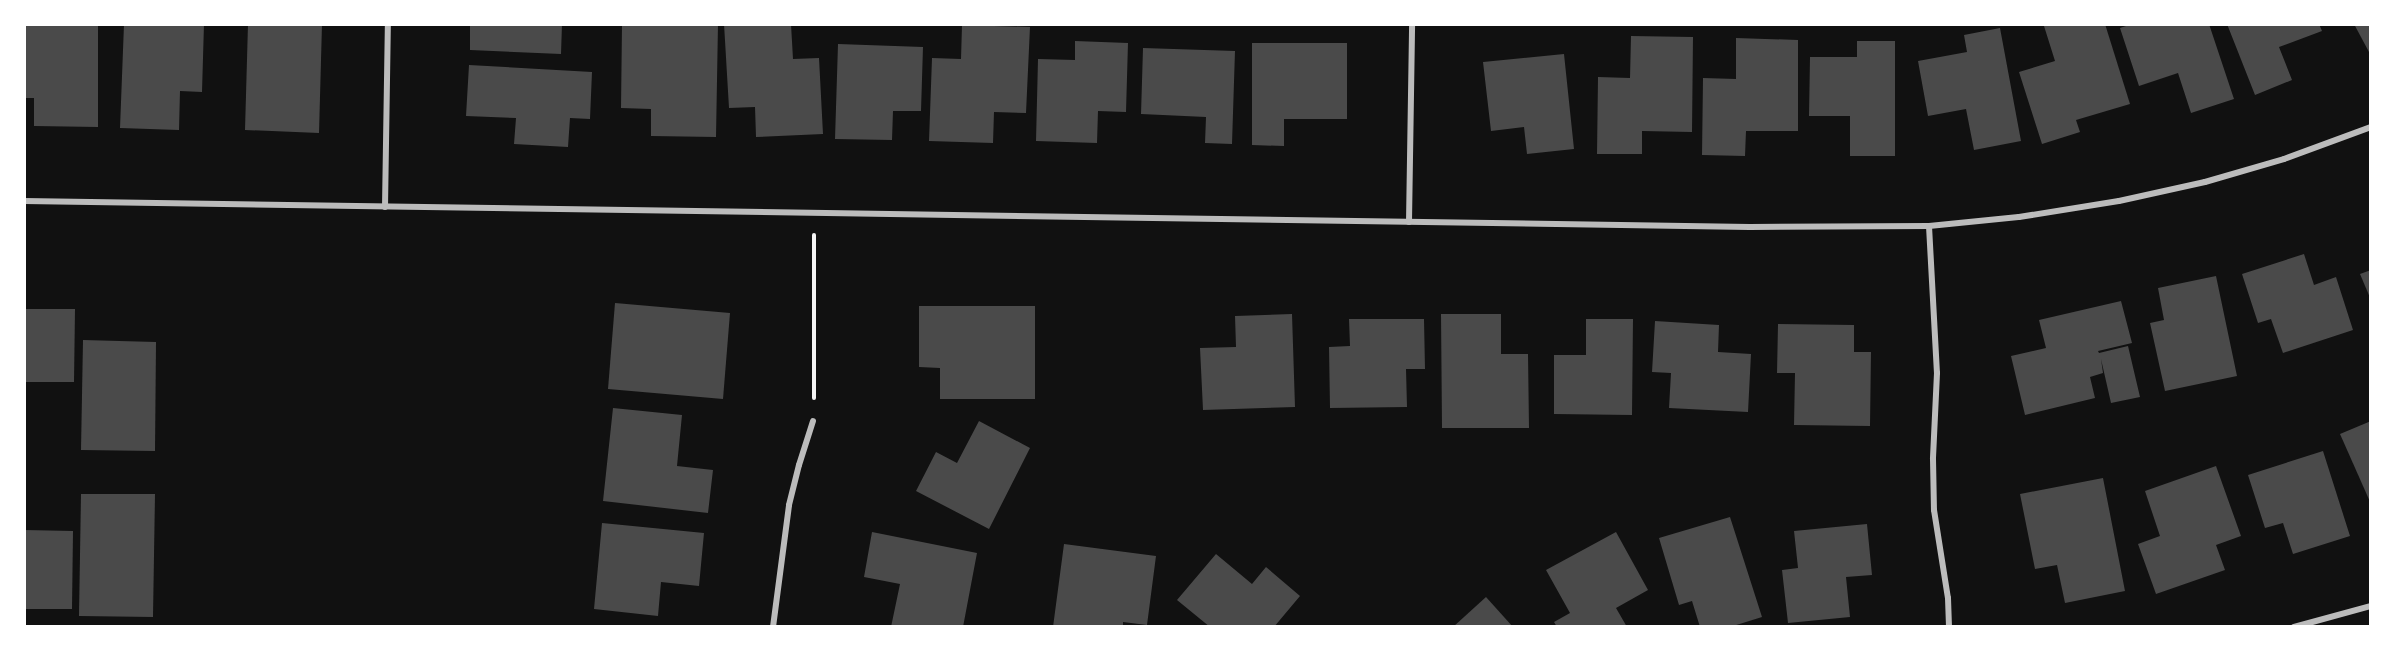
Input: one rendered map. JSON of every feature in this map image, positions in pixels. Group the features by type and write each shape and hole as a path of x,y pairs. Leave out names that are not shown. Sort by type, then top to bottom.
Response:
{"street":[{"path":"385,207 388,24"},
{"path":"1409,222 1412,24"},
{"path":"24,201 1771,227 1929,226 2019,217 2108,203 2205,182 2284,159 2371,127"},
{"path":"1929,226 1937,373 1933,459 1934,510 1948,598 1949,627"},
{"path":"773,627 789,505 813,421"},
{"path":"2294,627 2371,606"}],"path":[{"path":"813,213 813,421"}],"building":[{"path":"124,24 204,24 202,92 180,91 179,130 120,128"},
{"path":"248,24 322,24 319,133 245,130"},
{"path":"470,24 562,24 561,54 470,50"},
{"path":"622,24 718,24 716,137 651,136 651,109 621,108"},
{"path":"724,24 791,24 793,59 819,58 823,134 756,137 755,107 729,108"},
{"path":"2105,24 2130,104 2076,120 2080,132 2042,144 2019,72 2055,61 2044,26"},
{"path":"2132,24 2209,24 2234,99 2191,113 2178,73 2139,86 2120,28"},
{"path":"2227,24 2319,24 2322,31 2279,47 2292,80 2255,95"},
{"path":"2354,24 2371,24 2371,51 2369,52"},
{"path":"962,25 1030,27 1026,113 994,112 993,143 929,141 932,58 961,59"},
{"path":"24,26 98,26 98,127 34,126 34,98 24,98"},
{"path":"2000,28 2021,141 1974,150 1966,109 1928,116 1918,61 1967,52 1964,35"},
{"path":"1631,36 1693,37 1692,132 1642,131 1642,154 1597,154 1598,77 1630,78"},
{"path":"1736,38 1798,40 1798,131 1746,131 1745,156 1702,155 1703,78 1736,79"},
{"path":"1075,41 1128,43 1126,112 1098,111 1097,143 1036,141 1038,59 1075,60"},
{"path":"1857,41 1895,41 1895,156 1850,156 1850,116 1809,116 1810,57 1857,57"},
{"path":"1252,43 1347,43 1347,119 1284,119 1284,146 1252,145"},
{"path":"838,44 923,47 921,111 893,111 892,140 835,139"},
{"path":"1143,48 1235,51 1232,144 1205,143 1206,117 1141,114"},
{"path":"1564,54 1574,149 1527,154 1524,127 1491,131 1483,62"},
{"path":"469,65 592,72 590,119 570,118 568,147 514,144 516,118 466,116"},
{"path":"2304,254 2314,285 2336,277 2353,330 2283,353 2271,319 2258,323 2242,274"},
{"path":"2371,270 2371,300 2360,274"},
{"path":"2216,276 2237,376 2165,391 2150,323 2164,320 2158,288"},
{"path":"2121,301 2132,343 2098,351 2099,353 2128,346 2140,397 2111,403 2101,359 2103,373 2090,377 2095,398 2025,415 2011,356 2046,348 2039,320"},
{"path":"615,303 730,313 723,399 608,389"},
{"path":"919,306 1035,306 1035,399 940,399 940,368 919,367"},
{"path":"24,309 75,309 74,382 24,382"},
{"path":"1292,314 1295,407 1203,410 1200,348 1236,347 1235,316"},
{"path":"1441,314 1501,314 1501,354 1528,354 1529,428 1442,428"},
{"path":"1349,319 1424,319 1425,369 1406,369 1407,407 1330,408 1329,347 1350,346"},
{"path":"1586,319 1633,319 1632,415 1554,414 1554,355 1586,355"},
{"path":"1655,321 1719,325 1718,352 1751,354 1748,412 1669,408 1671,373 1652,372"},
{"path":"1778,324 1854,325 1854,352 1871,352 1870,426 1794,425 1795,373 1777,373"},
{"path":"83,340 156,342 155,451 81,450"},
{"path":"613,408 682,415 677,466 713,470 708,513 603,501"},
{"path":"979,421 1030,448 989,529 916,491 936,452 957,463"},
{"path":"2371,421 2371,504 2340,434"},
{"path":"2323,451 2350,536 2293,554 2283,523 2265,528 2248,475"},
{"path":"2216,466 2241,536 2216,545 2225,570 2156,594 2138,544 2160,536 2145,491"},
{"path":"2103,478 2125,591 2065,603 2057,565 2035,569 2020,494"},
{"path":"81,494 155,494 153,617 79,616"},
{"path":"1730,517 1762,617 1730,627 1700,627 1692,601 1679,605 1659,538"},
{"path":"602,523 704,533 699,586 661,582 658,616 594,609"},
{"path":"1867,524 1872,575 1846,577 1850,617 1788,623 1782,570 1798,568 1794,531"},
{"path":"24,530 73,531 72,609 24,609"},
{"path":"872,532 977,553 963,627 891,627 900,584 864,577"},
{"path":"1616,532 1648,590 1616,608 1627,627 1557,627 1554,622 1570,613 1546,570"},
{"path":"1064,544 1156,556 1147,625 1123,622 1123,627 1053,627"},
{"path":"1216,554 1252,584 1266,567 1300,596 1274,627 1210,627 1177,600"},
{"path":"1486,597 1513,627 1453,627"}]}
